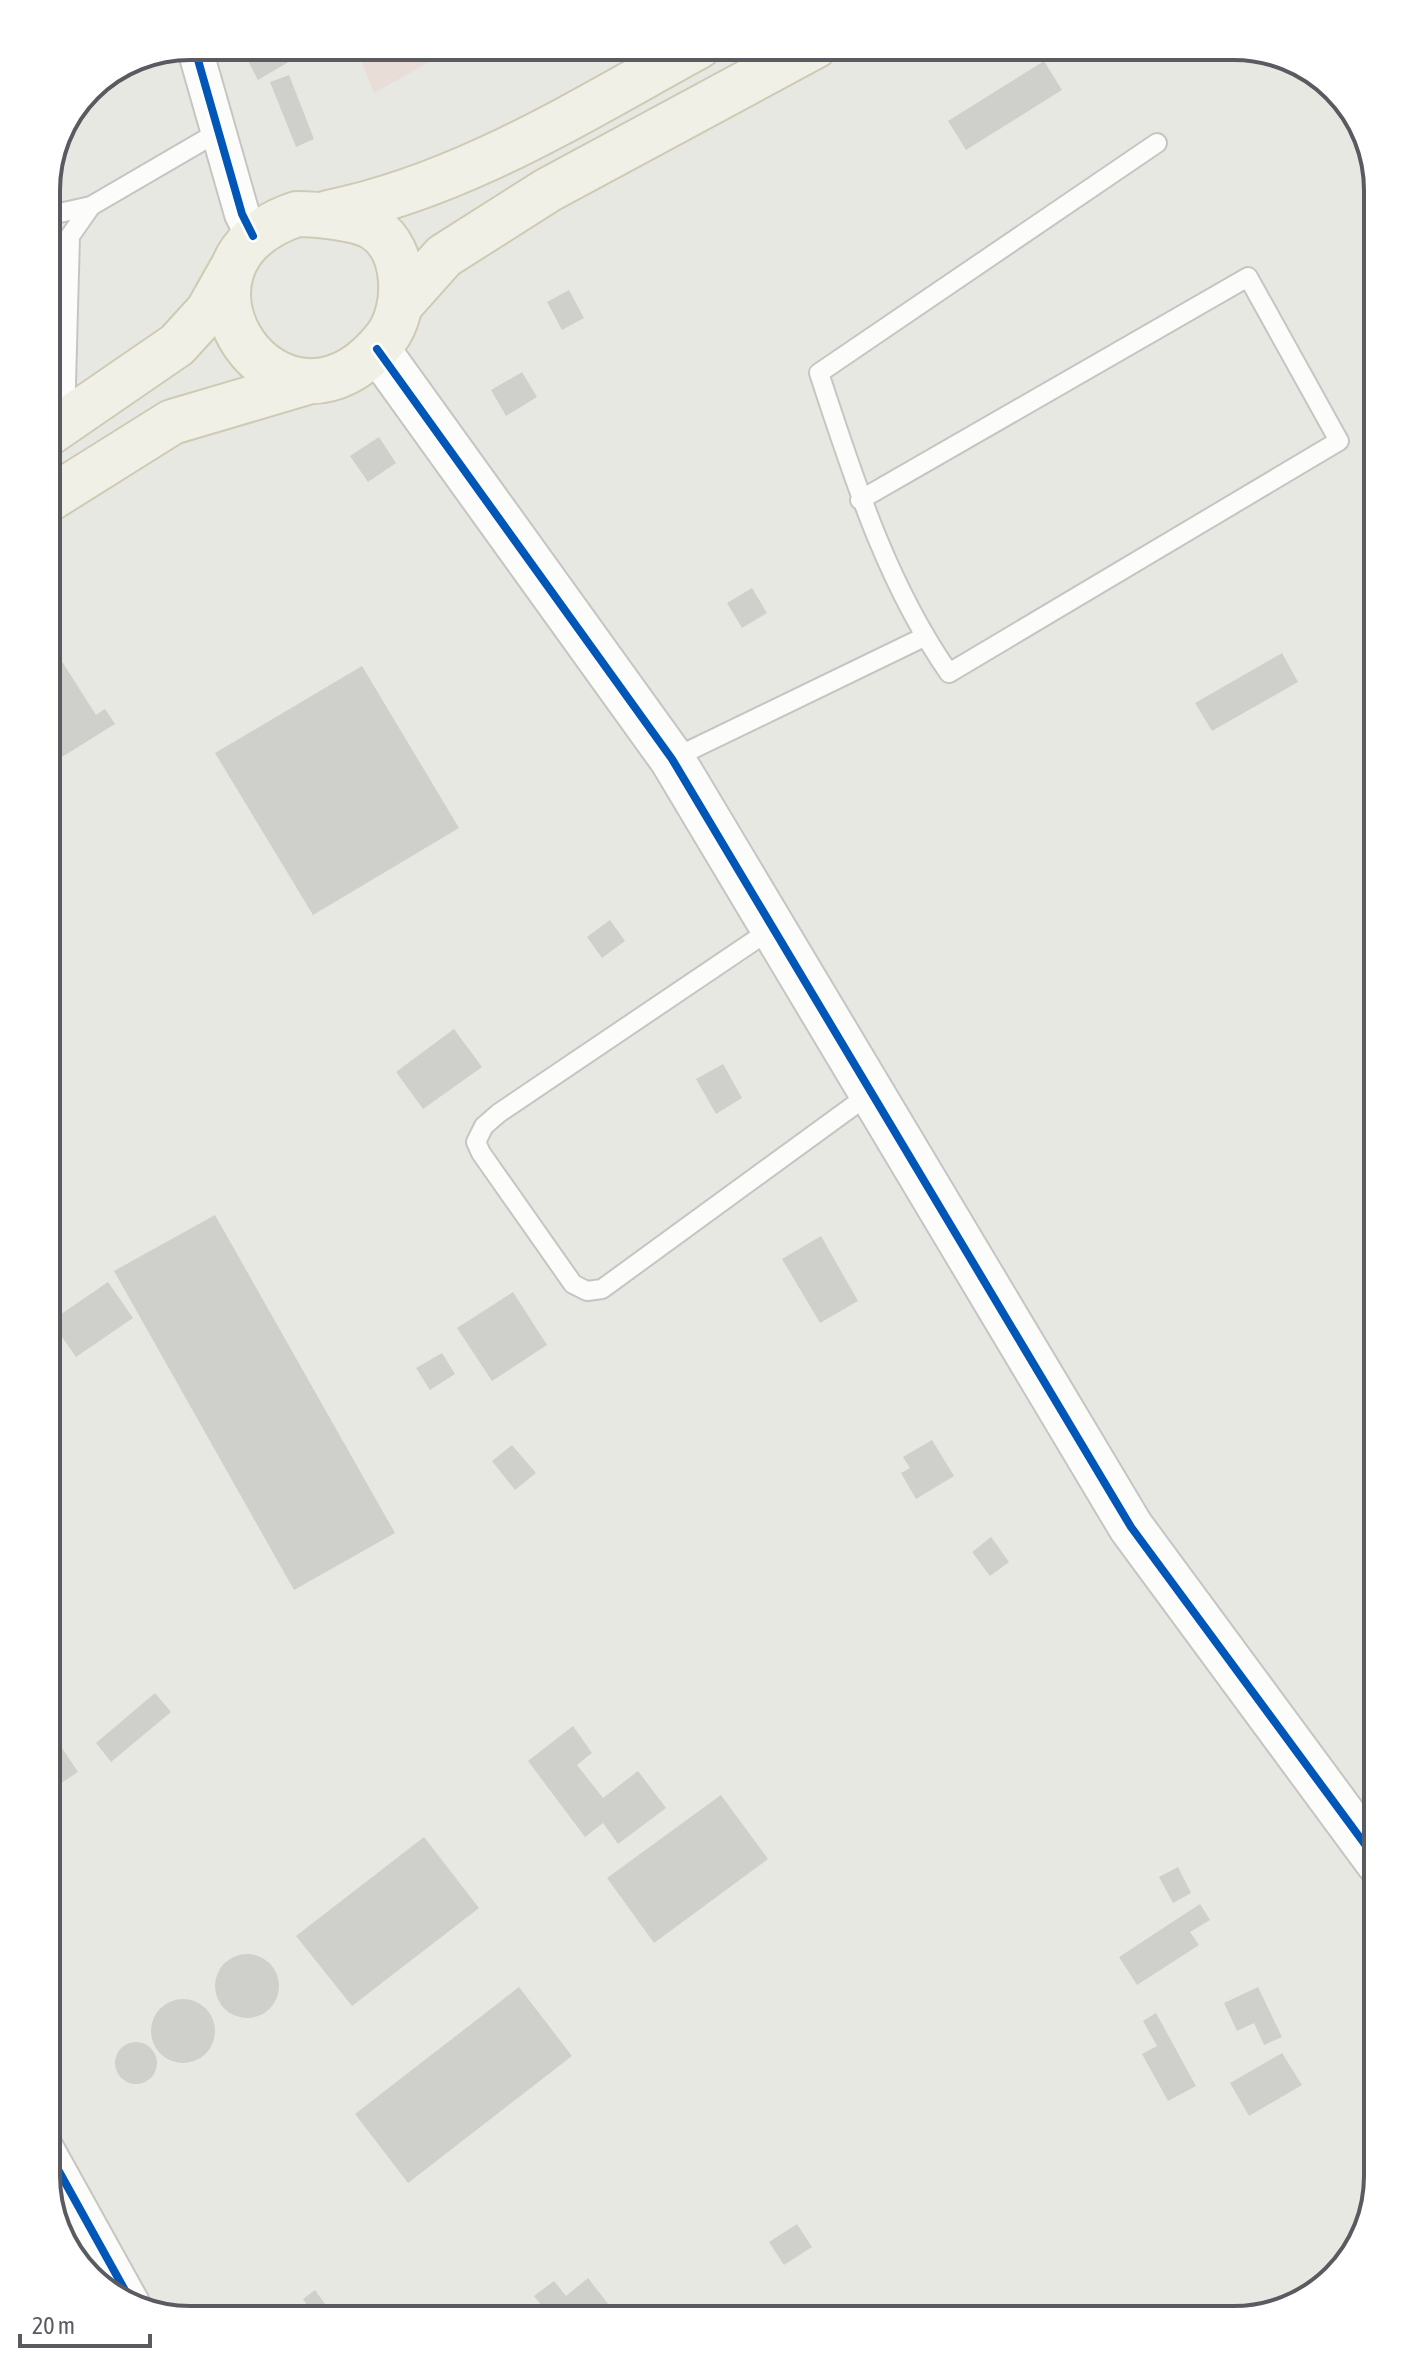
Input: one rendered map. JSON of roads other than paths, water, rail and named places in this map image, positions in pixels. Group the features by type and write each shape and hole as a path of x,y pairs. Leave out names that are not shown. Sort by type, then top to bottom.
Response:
{"main road":[{"path":"60,426 177,345 208,311 245,247 273,222 297,214 322,214 383,202 486,161 673,60"},
{"path":"60,492 172,422 304,383 336,377 358,366 393,329 402,303 444,256 548,190 789,60"},
{"path":"322,214 373,228 391,248 400,272 402,303"},
{"path":"245,247 229,279 227,304 233,329 246,350 264,367 304,383"}],"street":[{"path":"198,60 242,214 245,247"},
{"path":"377,349 672,759 1131,1527 1364,1843"},
{"path":"60,2173 123,2287"}],"lane":[{"path":"60,213 91,206 218,132"},
{"path":"860,500 1248,277 1339,441 949,673 924,637 860,500 819,373 1157,143"},
{"path":"60,365 70,236 91,206"},
{"path":"672,759 924,637"},
{"path":"773,928 499,1113 484,1126 476,1142 481,1153 573,1284 587,1291 602,1289 871,1093"}]}
